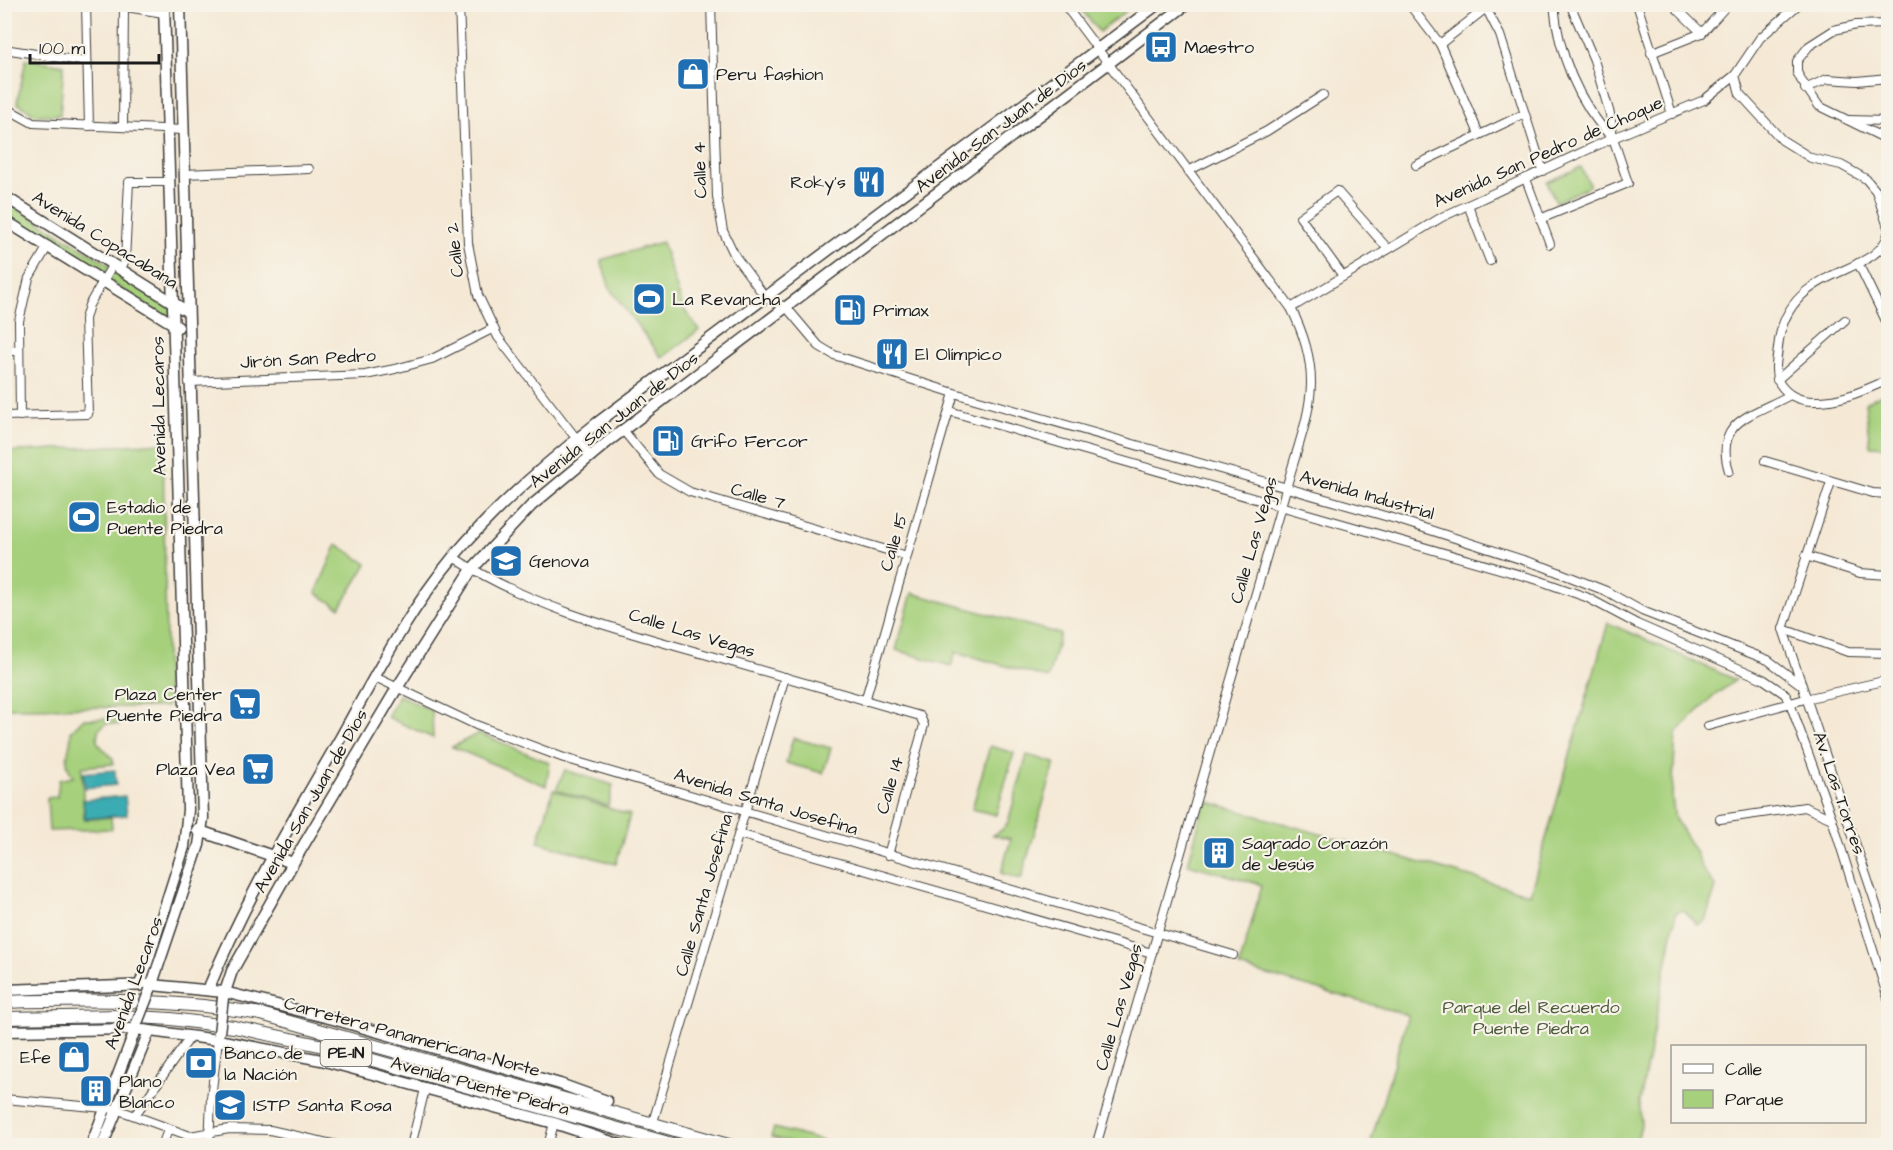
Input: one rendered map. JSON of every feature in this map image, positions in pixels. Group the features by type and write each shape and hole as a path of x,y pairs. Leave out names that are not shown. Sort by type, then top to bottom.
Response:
{"highway":[{"name":"Carretera Panamericana Norte","path":"4,1002 138,1000 245,1011 302,1024 732,1146"},
{"name":"Carretera Panamericana Norte","path":"4,1018 146,1017 252,1030 319,1045 679,1146"},
{"path":"607,1101 647,1121"}],"main road":[{"name":"Avenida Lecaros","path":"148,987 185,890 202,831 180,4"},
{"name":"Avenida San Juan de Dios","path":"208,990 244,911 273,855 375,677 453,557 527,480 597,423 1158,4"},
{"name":"Avenida San Juan de Dios","path":"218,1036 223,995 232,971 293,863 397,688 472,569 531,506 589,456 1109,66 1187,4"},
{"name":"Avenida Lecaros","path":"102,1146 148,987 187,828 164,9"},
{"name":"Avenida Copacabana","path":"4,196 188,312"},
{"path":"4,220 188,333"},
{"path":"597,423 610,440"},
{"path":"187,828 202,831 293,863"},
{"name":"Avenida Puente Piedra","path":"4,990 148,987 208,990 344,1022 560,1084 607,1101"},
{"name":"Avenida Puente Piedra","path":"4,1031 136,1026 149,1032 218,1036 321,1060 554,1123 622,1145"},
{"name":"Avenida Lecaros","path":"92,1146 149,1032"}],"street":[{"path":"86,4 88,126"},
{"path":"107,4 164,9"},
{"name":"Calle 2","path":"459,4 470,261 478,295 492,328 589,456"},
{"name":"Calle 4","path":"711,4 719,214 735,256 766,298 787,308"},
{"name":"Calle Las Vegas","path":"1064,4 1291,308 1310,354 1312,395 1096,1146"},
{"path":"1409,4 1440,44 1479,134"},
{"path":"1554,4 1560,42 1584,102 1595,120 1613,138"},
{"path":"1540,219 1628,183 1613,138 1610,114 1594,60 1570,4"},
{"path":"1637,4 1672,114"},
{"path":"1672,4 1702,33"},
{"path":"1652,53 1702,33 1728,4"},
{"name":"Avenida San Pedro de Choque","path":"1291,308 1388,249 1468,205 1710,96 1735,75 1760,38 1799,4"},
{"path":"123,127 124,6"},
{"path":"1440,44 1485,6 1500,35 1543,171"},
{"path":"1888,24 1856,25 1834,30 1809,46 1797,61 1797,72 1805,88 1819,106 1888,140"},
{"path":"4,49 87,62"},
{"path":"1735,75 1740,94 1782,140 1811,158 1841,165 1866,179 1876,191 1888,226"},
{"path":"1805,88 1827,79 1857,81 1888,78"},
{"path":"1188,171 1272,128 1323,94"},
{"path":"4,122 8,109 33,123 183,130"},
{"path":"1416,165 1524,114"},
{"path":"1848,120 1888,121"},
{"path":"184,174 309,170"},
{"path":"1526,179 1550,244"},
{"path":"4,416 88,414 86,319 89,305 104,280 125,260 129,182 169,182"},
{"path":"1343,276 1300,217 1337,191 1388,249"},
{"path":"1468,205 1490,261"},
{"path":"1888,234 1886,249 1823,279 1807,290 1793,305 1779,338 1777,380 1790,395 1809,401 1828,401 1849,396 1888,380"},
{"path":"20,416 19,321 29,278 48,246"},
{"path":"1858,263 1888,325"},
{"name":"Avenida Industrial","path":"787,308 819,346 834,355 954,393 1399,520 1545,567 1606,591 1642,611 1768,660 1800,684"},
{"path":"1777,380 1845,320"},
{"name":"Jirón San Pedro","path":"189,382 365,375 432,359 492,328"},
{"path":"4,351 19,351"},
{"name":"Calle 15","path":"865,701 954,393"},
{"path":"1729,471 1724,448 1726,438 1746,416 1790,395"},
{"path":"949,411 1538,580 1586,597 1637,624 1764,679 1785,694 1790,703"},
{"name":"Calle 7","path":"623,430 659,474 690,492 907,556"},
{"path":"1765,461 1831,482 1873,493 1888,494"},
{"path":"1831,482 1783,629 1848,652 1888,653"},
{"path":"1806,556 1860,573 1888,575"},
{"name":"Calle Las Vegas","path":"453,557 472,569 537,601 644,637 920,716 924,725"},
{"name":"Av. Las Torres","path":"1783,629 1888,940"},
{"name":"Avenida Santa Josefina","path":"375,677 476,725 564,758 1233,955"},
{"name":"Calle Santa Josefina","path":"647,1121 739,834 785,678"},
{"path":"1708,726 1805,699 1888,680"},
{"name":"Av. Las Torres","path":"1790,703 1832,819 1888,998"},
{"name":"Calle 14","path":"888,855 924,725"},
{"path":"1720,819 1805,807 1832,819"},
{"name":"Avenida Santa Josefina","path":"739,834 1152,953"},
{"path":"135,1115 191,1036"},
{"path":"209,1146 211,1098 218,1036"},
{"path":"411,1146 425,1089"},
{"path":"4,1099 111,1109 135,1115 168,1130 190,1136 229,1130 270,1130 341,1146"},
{"path":"548,1146 554,1123"},
{"path":"162,1146 168,1130"}],"green space":[{"path":"1078,5 1134,5 1099,32"},
{"path":"26,59 64,65 60,115 36,115 17,103"},
{"path":"1581,167 1590,186 1556,202 1547,182"},
{"path":"4,200 110,265 103,277 5,216"},
{"name":"La Revancha","path":"662,242 683,308 699,330 662,358 610,289 601,260"},
{"path":"114,266 171,304 172,322 106,279"},
{"path":"1888,392 1888,447 1870,446 1865,402"},
{"name":"Estadio de Puente Piedra","path":"163,443 167,707 5,708 5,452"},
{"path":"337,544 367,564 340,608 316,593"},
{"path":"912,593 1060,634 1048,678 956,652 951,666 896,650"},
{"name":"Parque del Recuerdo Puente Piedra","path":"1608,623 1736,680 1714,696 1676,733 1672,797 1675,819 1696,853 1702,869 1716,887 1705,921 1697,925 1684,910 1676,912 1640,1102 1641,1125 1636,1145 1370,1145 1408,1015 1239,967 1262,885 1188,864 1205,801 1530,894"},
{"path":"399,695 432,711 433,738 387,717"},
{"path":"121,718 120,725 107,723 98,730 97,742 113,759 113,764 82,767 84,820 111,817 112,829 49,831 47,798 57,797 59,780 73,777 67,764 71,731 83,719"},
{"path":"479,733 550,763 546,786 452,747"},
{"path":"793,738 831,748 823,773 786,763"},
{"path":"990,746 1014,753 996,815 972,809"},
{"path":"1027,755 1055,763 1021,879 1001,873 1011,839 993,835 1002,830 1008,822"},
{"path":"565,770 613,785 608,806 556,790"},
{"path":"553,790 630,815 616,864 538,842"},
{"path":"774,1128 838,1145 801,1145 771,1137"}],"water":[{"path":"115,770 116,785 85,788 83,773"},
{"path":"125,796 127,815 85,819 83,800"}],"place":[{"name":"Maestro","path":"1161,47"},
{"name":"Peru fashion","path":"693,74"},
{"name":"Roky's","path":"869,182"},
{"name":"La Revancha","path":"649,299"},
{"name":"Primax","path":"850,310"},
{"name":"El Olímpico","path":"892,354"},
{"name":"Grifo Fercor","path":"668,441"},
{"name":"Estadio de Puente Piedra","path":"84,517"},
{"name":"Genova","path":"506,561"},
{"name":"Plaza Center Puente Piedra","path":"245,704"},
{"name":"Plaza Vea","path":"258,769"},
{"name":"Sagrado Corazón de Jesús","path":"1219,853"},
{"name":"Efe","path":"74,1057"},
{"name":"Banco de la Nación","path":"201,1063"},
{"name":"Plano Blanco","path":"96,1091"},
{"name":"ISTP Santa Rosa","path":"230,1105"}]}
